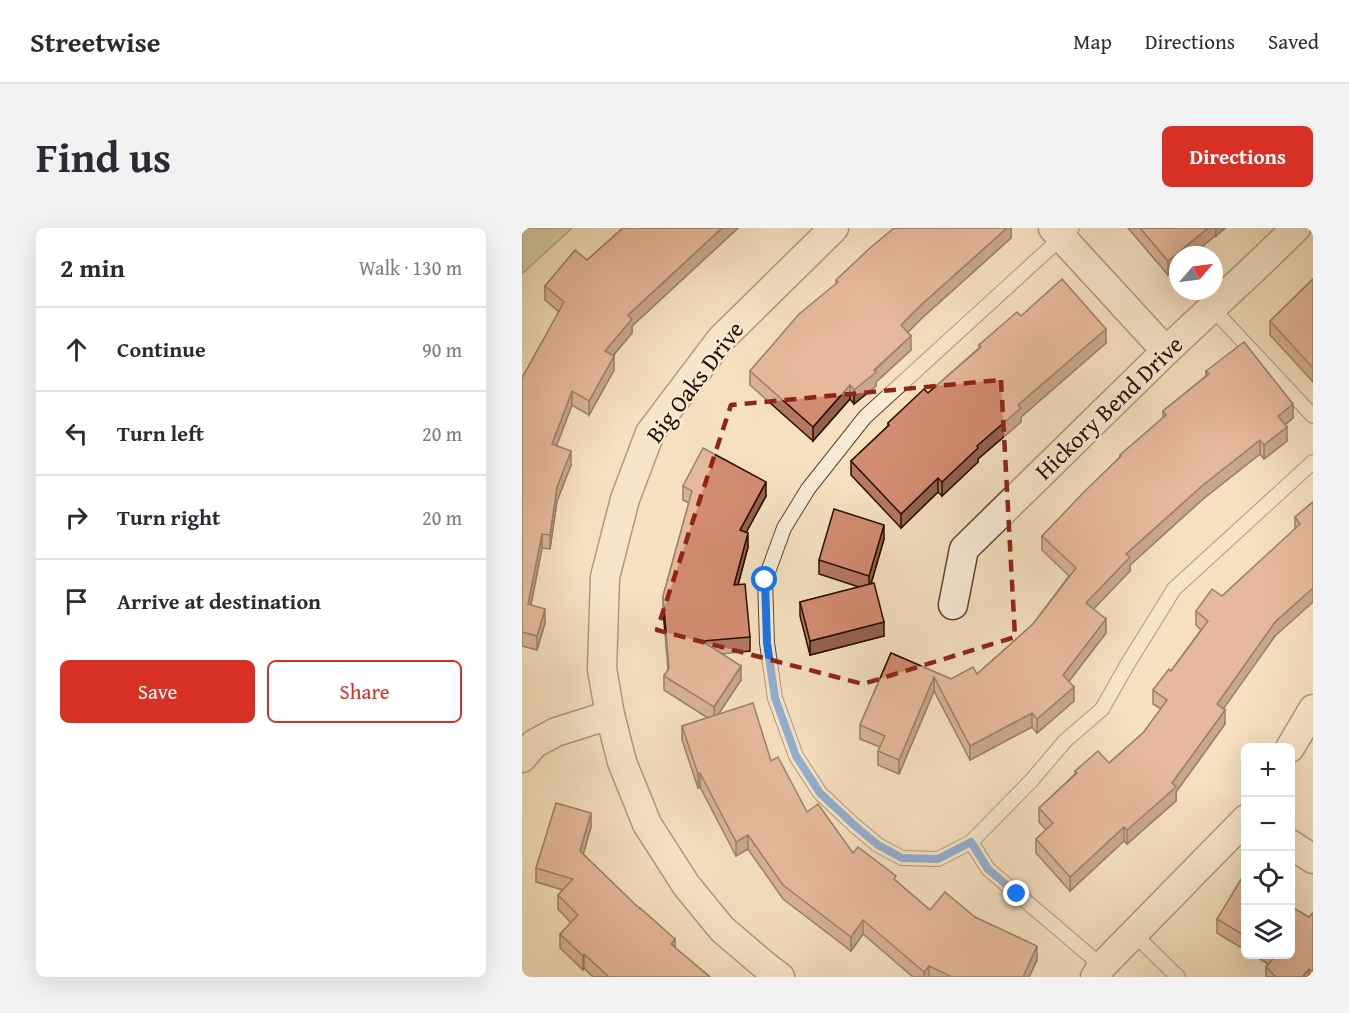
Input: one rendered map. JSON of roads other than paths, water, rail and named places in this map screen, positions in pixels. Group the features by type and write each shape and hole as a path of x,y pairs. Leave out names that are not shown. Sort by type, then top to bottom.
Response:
{"street":[{"name":"Big Oaks Drive","path":"780,977 722,929 686,885 647,824 622,762 610,715 602,669 605,577 625,499 650,433 721,339 834,228"},
{"name":"Hickory Bend Drive","path":"953,605 964,549 1166,351 1296,228"},
{"path":"1062,231 1166,351"},
{"path":"1293,743 1313,709"},
{"path":"522,758 534,744 556,732 610,715"},
{"path":"1098,971 1241,823"},
{"path":"1295,847 1313,859"}],"lane":[{"path":"1062,231 865,417 808,489 784,528 765,580 767,643 775,698 796,756 820,793 854,825 878,845 902,858 938,859 971,842 1031,781 1065,741 1102,709 1174,590 1313,462"},
{"path":"1212,308 1313,416"},
{"path":"971,842 988,869 1098,971"},
{"path":"1133,933 1178,977"}]}
